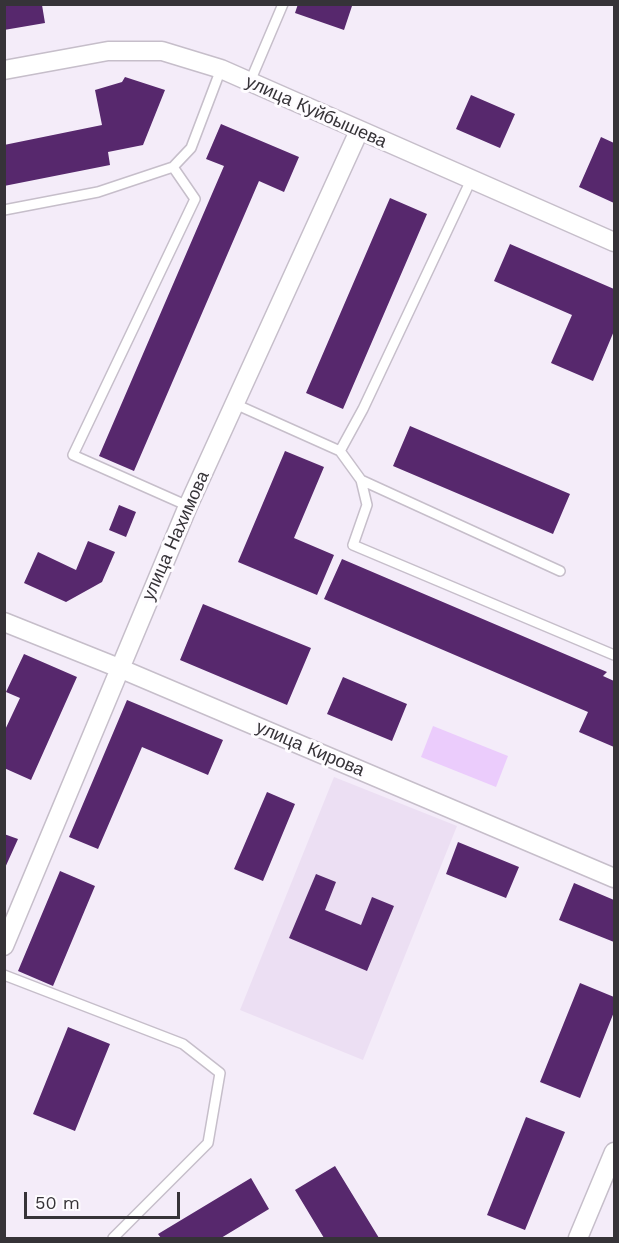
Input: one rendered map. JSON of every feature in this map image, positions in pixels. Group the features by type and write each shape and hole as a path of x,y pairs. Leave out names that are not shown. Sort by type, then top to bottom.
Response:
{"street":[{"name":"улица Куйбышева","path":"4,70 108,51 162,51 221,69 249,84 615,242"},
{"name":"улица Нахимова","path":"4,946 188,506 358,131"},
{"name":"улица Кирова","path":"4,622 119,668 615,878"},
{"path":"578,1239 615,1152"}],"lane":[{"path":"249,84 284,4"},
{"path":"4,210 98,192 173,167 191,148 221,69"},
{"path":"173,167 195,199 72,455 188,506"},
{"path":"339,451 363,409 471,180"},
{"path":"235,404 339,451 361,480 367,505 353,545 615,655"},
{"path":"361,480 560,571"},
{"path":"4,975 183,1044 220,1073 208,1143 113,1239"}],"shaded area":[{"path":"433,726 508,756 496,787 421,757"},
{"path":"334,777 457,826 363,1060 240,1010"}],"building":[{"path":"298,4 348,4 352,6 344,30 295,13"},
{"path":"4,5 42,5 45,23 4,30"},
{"path":"125,77 165,90 143,145 108,152 110,165 4,186 4,145 102,125 95,90 122,82"},
{"path":"471,95 515,114 500,148 456,129"},
{"path":"221,124 299,157 284,192 259,181 134,471 99,456 224,166 206,159"},
{"path":"601,137 614,143 614,203 579,187"},
{"path":"390,198 427,214 343,409 306,393"},
{"path":"510,244 614,289 614,331 593,381 551,363 572,315 494,281"},
{"path":"410,426 570,494 553,534 393,466"},
{"path":"285,451 324,467 294,538 334,555 317,595 238,562"},
{"path":"119,505 136,512 126,537 109,530"},
{"path":"88,541 115,552 102,582 66,602 24,583 38,552 76,570"},
{"path":"342,559 607,672 603,676 614,681 614,747 579,732 588,712 324,599"},
{"path":"203,604 311,648 287,705 180,660"},
{"path":"24,654 77,677 31,780 4,768 4,732 20,698 6,692"},
{"path":"343,677 407,704 392,741 327,714"},
{"path":"127,700 223,740 208,775 142,747 98,849 69,837"},
{"path":"267,792 295,804 263,881 234,869"},
{"path":"4,834 18,839 4,870"},
{"path":"458,842 519,867 506,898 446,874"},
{"path":"60,871 95,886 53,986 18,971"},
{"path":"316,874 336,882 325,910 361,925 372,897 394,906 367,971 289,938"},
{"path":"574,883 614,900 614,942 559,920"},
{"path":"580,983 614,997 614,1012 580,1098 540,1082"},
{"path":"68,1027 110,1044 75,1131 33,1114"},
{"path":"526,1117 565,1132 525,1230 487,1215"},
{"path":"335,1166 379,1238 324,1238 295,1190"},
{"path":"251,1178 269,1209 221,1238 161,1238 158,1234"}]}
